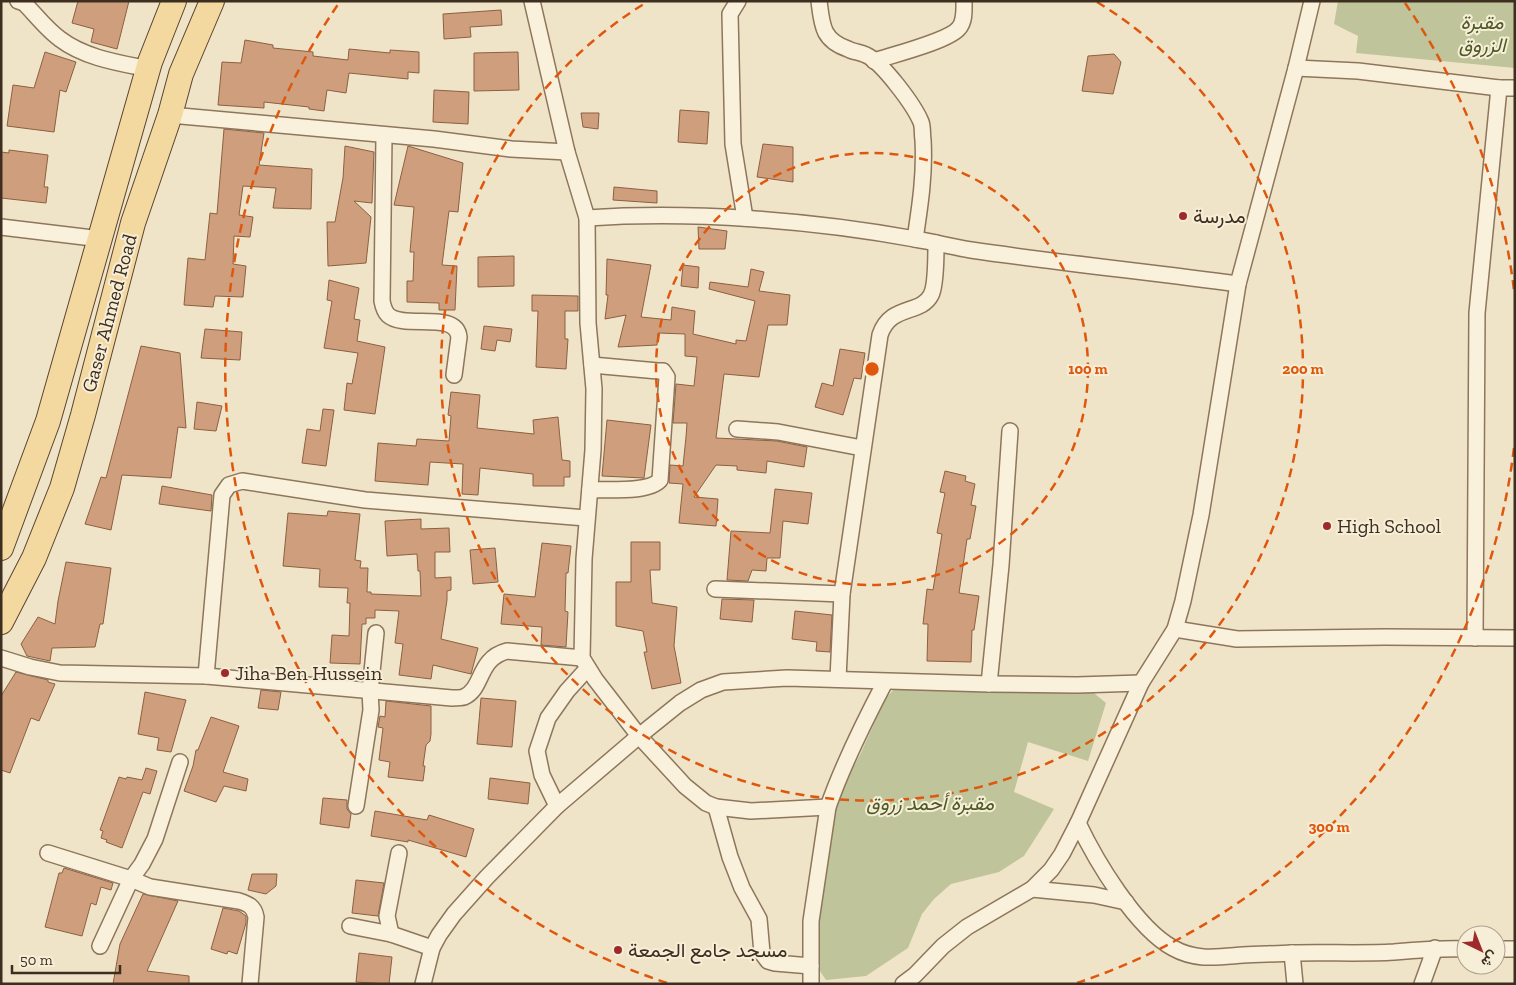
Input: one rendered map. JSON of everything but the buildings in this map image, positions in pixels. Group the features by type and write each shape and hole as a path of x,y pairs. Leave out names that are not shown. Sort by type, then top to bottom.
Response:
{"main road":[{"name":"Gaser Ahmed Road","path":"1,548 48,421 101,240 150,62 174,1"},
{"name":"Gaser Ahmed Road","path":"1,622 34,558 62,488 133,223 170,115 181,74 212,1"}],"street":[{"path":"532,1 567,152 587,218 588,323 594,389 593,450 584,559 585,663 548,718 537,751 542,775 557,806"},
{"path":"738,1 730,14 733,144 745,218"},
{"path":"819,1 823,29 832,42 867,55 874,61 899,86 911,103 921,123 925,165 916,239"},
{"path":"874,61 945,38 959,29 963,22 964,1"},
{"path":"913,981 943,946 967,927 1032,889 1051,870 1062,854 1078,823 1141,684 1175,629 1183,601 1201,515 1238,284 1312,1"},
{"path":"24,2 59,39 84,52 109,61 149,70"},
{"path":"1296,68 1358,71 1499,88 1515,88"},
{"path":"1475,638 1477,312 1499,88"},
{"path":"170,115 434,139 511,149 567,152"},
{"path":"384,135 382,301 384,308 387,314 396,320 444,322 452,325 458,331 459,337 454,375"},
{"path":"587,218 632,216 745,218 821,226 916,239 979,251 1238,284"},
{"path":"1,227 101,240"},
{"path":"838,679 842,594 880,335 883,326 891,318 923,303 931,295 936,243"},
{"path":"590,490 648,488 657,484 660,480 667,377 663,371 658,370 592,365"},
{"path":"737,429 778,432 862,448"},
{"path":"988,684 1001,565 1010,431"},
{"path":"206,676 222,495 229,484 242,481 366,500 586,518"},
{"path":"715,589 842,594"},
{"path":"1175,629 1237,639 1515,638"},
{"path":"356,806 371,710 370,690 376,634"},
{"path":"1,658 30,667 60,673 206,676 452,698 463,697 470,692 488,661 507,651 585,663 639,736 698,798 716,807 752,811 828,807"},
{"path":"423,984 432,948 454,914 486,877 557,806 639,736 680,703 701,690 723,682 787,678 988,684 1141,684"},
{"path":"811,984 811,921 828,807 862,727 885,682"},
{"path":"100,946 131,879 142,864 155,839 180,762"},
{"path":"716,807 730,856 742,888 759,918 762,953 768,961 775,963 811,966"},
{"path":"1078,823 1091,849 1135,914 1159,938 1173,948 1191,956 1211,959 1292,953 1394,952 1435,948 1456,949"},
{"path":"48,853 131,879 150,887 238,901 252,906 256,917 250,984"},
{"path":"391,934 387,916 399,853"},
{"path":"1032,889 1094,895 1126,902"},
{"path":"350,926 391,934 432,948"},
{"path":"1422,984 1435,948"},
{"path":"1292,953 1295,984"}],"green space":[{"name":"مقبرة الزروق","path":"1338,1 1515,1 1515,68 1356,53 1358,36 1334,24"},
{"name":"مقبرة أحمد زروق","path":"896,687 1089,689 1106,703 1088,761 1028,742 1014,792 1054,809 1024,856 999,872 951,884 934,899 922,914 908,948 866,976 826,980 818,968 814,941 837,794 860,755 885,699"}],"place":[{"name":"مدرسة","path":"1183,216"},
{"name":"High School","path":"1327,526"},
{"name":"Jiha Ben Hussein","path":"225,673"},
{"name":"مسجد جامع الجمعة","path":"618,950"}]}
